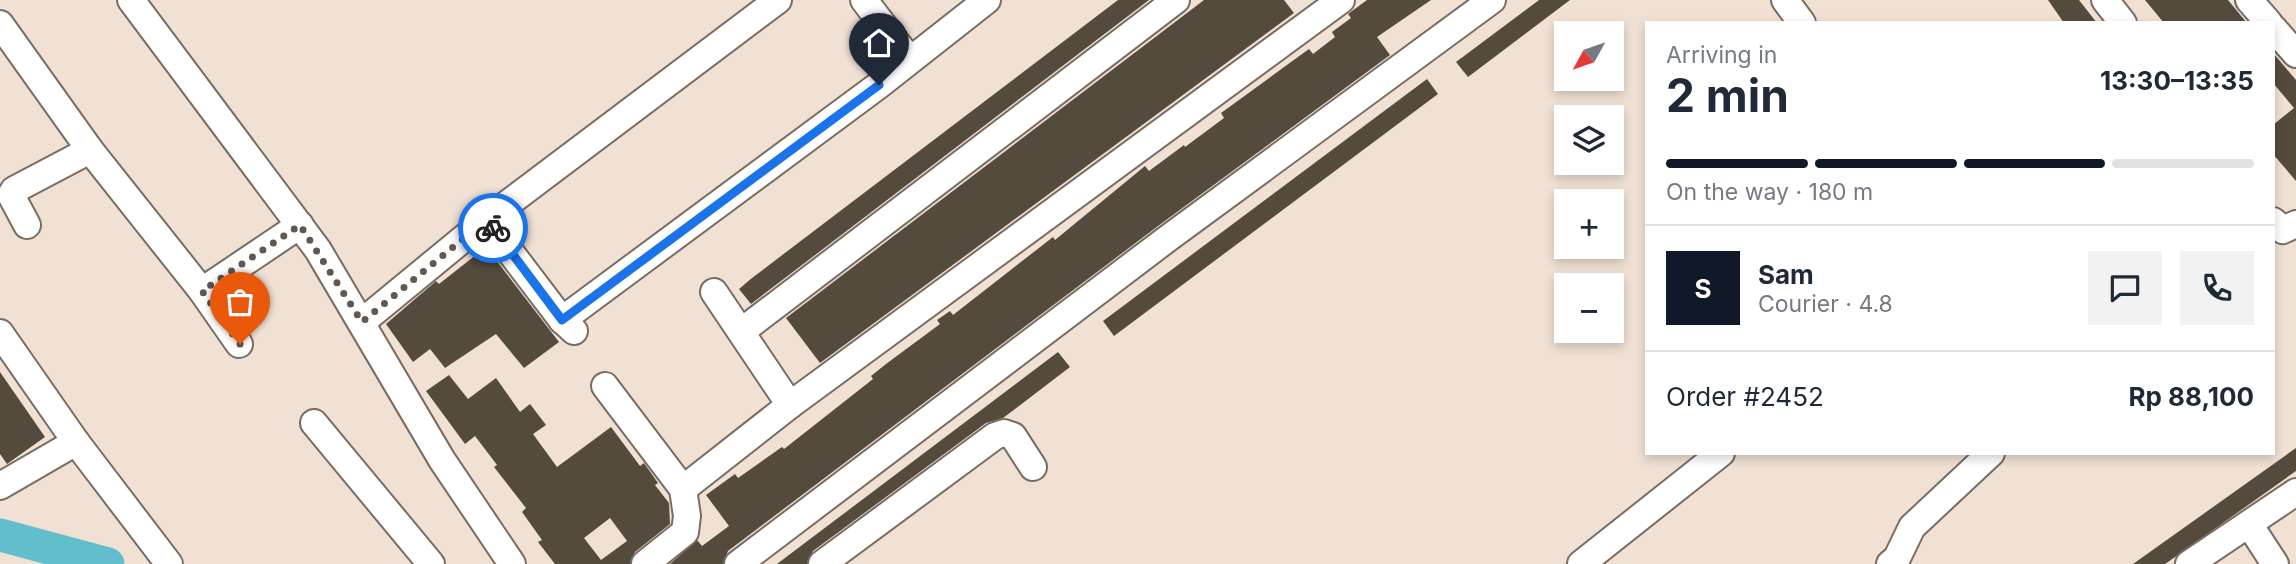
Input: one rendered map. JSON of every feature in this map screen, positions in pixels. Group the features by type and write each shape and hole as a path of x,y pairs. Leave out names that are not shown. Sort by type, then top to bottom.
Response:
{"street":[{"path":"131,0 368,317 442,460 512,564"},
{"path":"368,317 486,220 778,0"},
{"path":"864,0 909,59"},
{"path":"486,220 568,326 987,0"},
{"path":"742,331 1176,0"},
{"path":"738,564 1167,239 1492,0"},
{"path":"1785,0 1801,21"},
{"path":"2105,0 2121,21"},
{"path":"2249,0 2267,21"},
{"path":"683,489 790,405 1325,4"},
{"path":"0,24 90,150 202,291 240,344"},
{"path":"2275,30 2296,54"},
{"path":"27,225 13,201 11,195 14,190 90,150"},
{"path":"2275,223 2283,230 2296,224"},
{"path":"202,291 300,225"},
{"path":"714,292 790,405"},
{"path":"0,333 76,442 169,564"},
{"path":"605,386 683,489 688,526 685,532 645,564"},
{"path":"314,423 431,564"},
{"path":"822,564 995,436 1004,433 1013,436 1033,467"},
{"path":"0,486 76,442"},
{"path":"1581,564 1718,455"},
{"path":"1898,562 1912,527 1989,455"},
{"path":"2189,564 2296,492"},
{"path":"2249,524 2275,564"}],"building":[{"path":"1118,0 1149,0 751,304 739,289 752,278"},
{"path":"1204,0 1284,0 1294,13 820,363 786,318"},
{"path":"1367,0 1431,0 1377,37 1390,55 1158,226 728,551 723,564 670,564 697,540 702,546 729,526 706,495 735,474 738,478 782,447 784,449 873,379 871,376 940,324 937,320 950,311 953,315 1053,237 1055,240 1145,166 1149,171 1184,145 1185,147 1224,118 1221,113 1309,49 1313,54 1335,37 1332,32 1351,18 1348,14"},
{"path":"1539,0 1570,0 1468,77 1456,62"},
{"path":"2048,0 2079,0 2095,21 2063,21"},
{"path":"2145,0 2228,0 2245,21 2162,21"},
{"path":"2275,55 2296,80 2296,181 2275,156 2275,123 2294,108 2275,85"},
{"path":"1427,79 1438,94 1114,336 1103,321"},
{"path":"486,247 559,342 524,368 496,334 445,368 430,349 413,362 386,324 436,281 439,284"},
{"path":"1058,352 1070,367 1019,406 1003,418 986,423 813,551 807,564 777,564"},
{"path":"0,372 45,437 7,464 0,454"},
{"path":"449,375 468,399 496,378 520,412 530,404 546,425 533,434 557,467 611,427 640,466 644,463 658,483 655,485 669,503 670,524 635,552 630,564 555,564 538,542 542,540 522,512 526,508 494,467 497,465 475,436 465,444 426,391","holes":["610,518 627,541 601,560 584,538"]},
{"path":"2296,448 2296,471 2165,564 2133,564"}],"waterway":[{"path":"0,535 108,564"}],"way so far":[{"path":"240,344 202,291 300,225 362,322 486,220 493,228"}],"route":[{"path":"493,228 562,320 879,85"}]}
